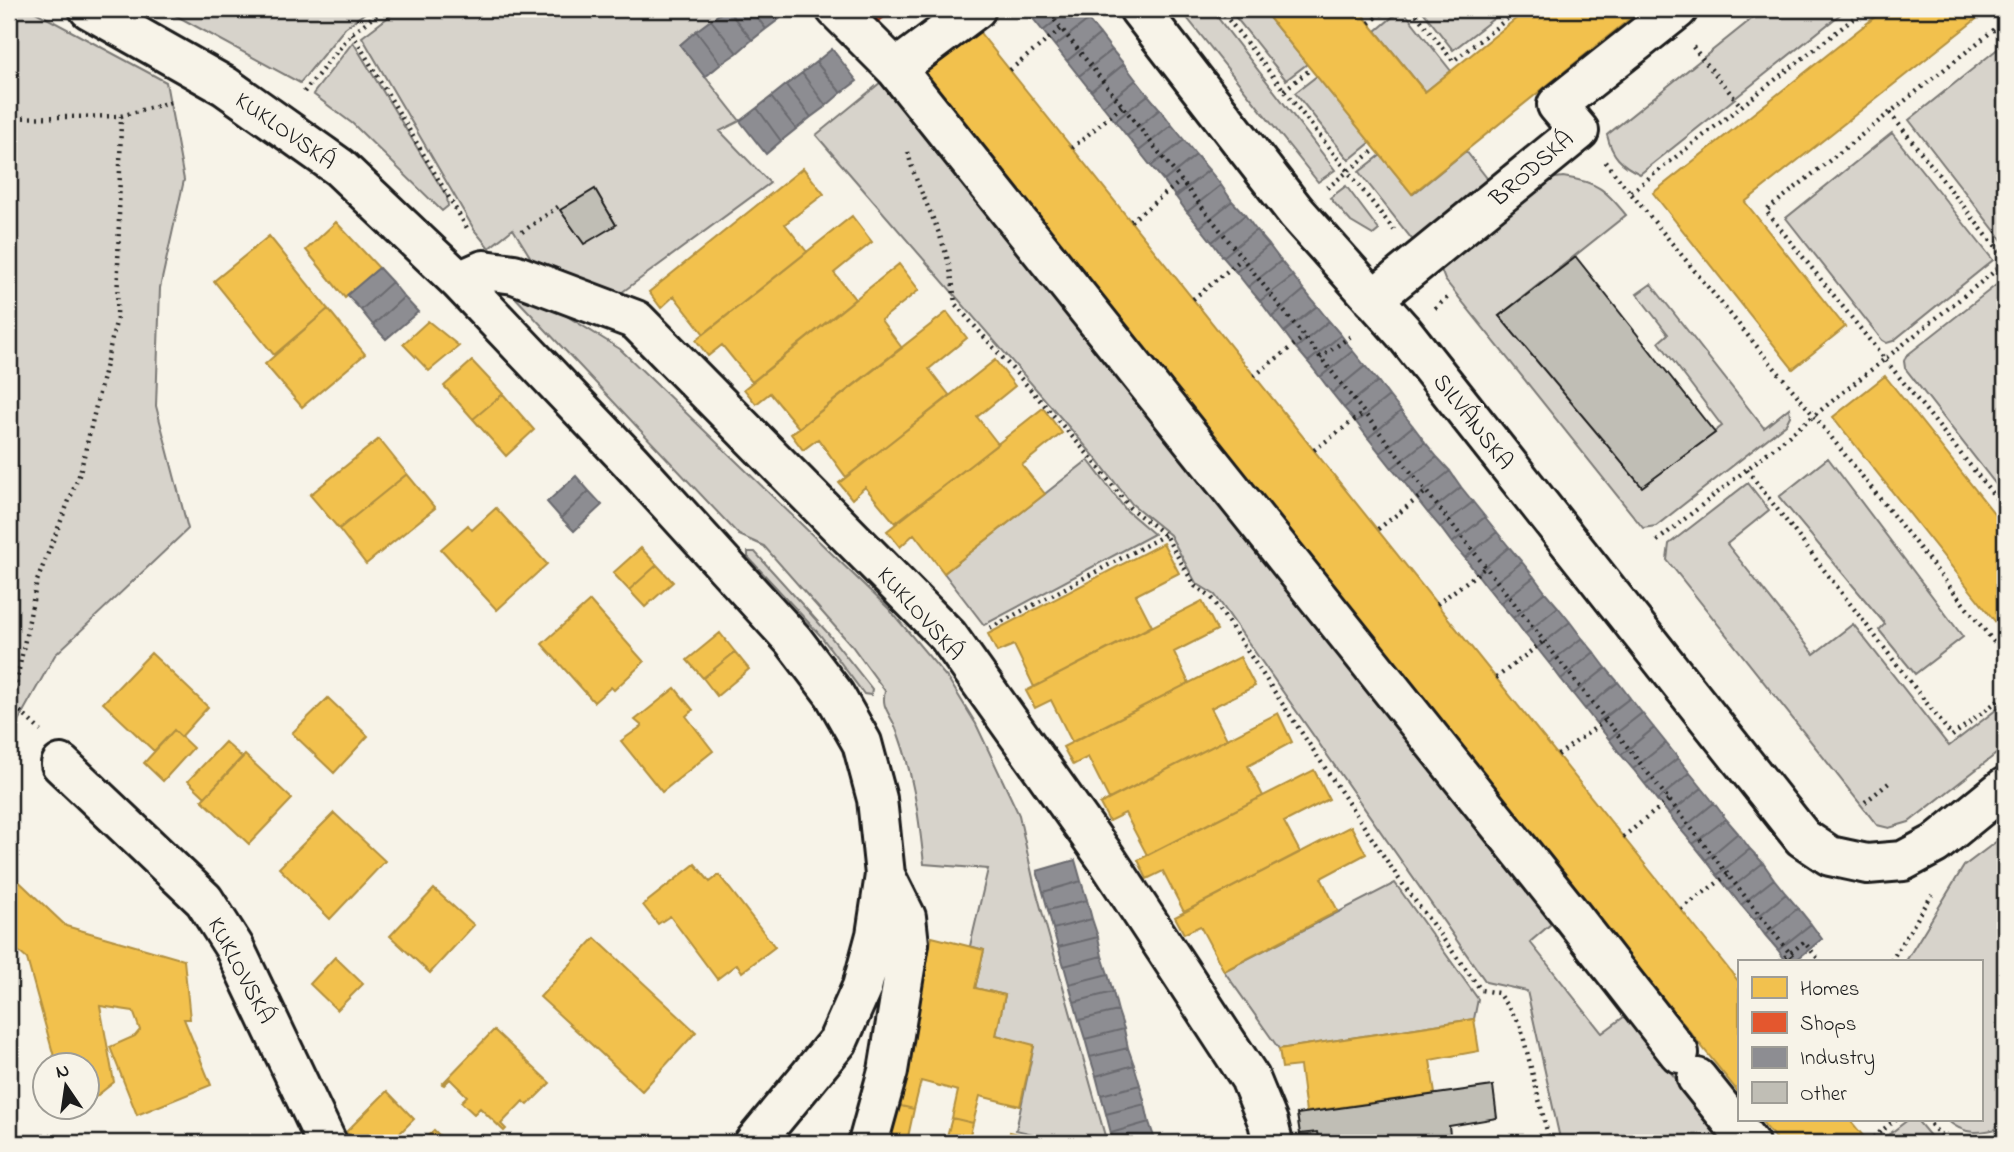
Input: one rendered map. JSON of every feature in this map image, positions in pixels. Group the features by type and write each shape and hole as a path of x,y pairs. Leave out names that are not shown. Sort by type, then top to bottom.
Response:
{"street":[{"name":"KUKLOVSKÁ","path":"89,9 225,86 339,167 472,276 630,461 793,640 834,694 862,743 877,799 885,875 877,934 862,987 838,1041 754,1143"},
{"path":"836,9 896,69 1569,912 1749,1143"},
{"path":"896,69 976,9"},
{"name":"SILVÁNSKA","path":"1139,9 1296,212 1404,333 1803,838 1830,856 1867,864 1903,861 1935,844 2005,787"},
{"name":"BRODSKÁ","path":"1373,299 1579,131 1557,105 1673,13"},
{"name":"KUKLOVSKÁ","path":"472,276 514,274 636,320 948,636 1105,858 1250,1078 1268,1122 1273,1143"},
{"name":"KUKLOVSKÁ","path":"61,764 204,900 234,947 327,1143"},
{"name":"KUKLOVSKÁ","path":"868,1143 888,1071 909,944 906,918 885,875"}],"path":[{"path":"307,86 352,33 384,9"},
{"path":"1046,9 1795,960"},
{"path":"1220,9 1395,231"},
{"path":"1369,23 1388,9"},
{"path":"1412,9 1455,64 1520,9"},
{"path":"1866,9 1630,192 1815,417 2005,656"},
{"path":"1673,13 1741,106"},
{"path":"2005,20 1766,211 2005,509"},
{"path":"1010,70 1062,29"},
{"path":"352,33 485,260 472,276"},
{"path":"1284,90 1311,69"},
{"path":"9,118 121,116 225,86"},
{"path":"1072,148 1122,106"},
{"path":"1657,541 1815,417 2005,261 1890,113"},
{"path":"12,704 37,582 80,473 117,318 121,116"},
{"path":"905,142 913,172 943,243 955,304 1092,459 1130,508 1165,535 1195,586 1212,598 1399,879 1481,990 1498,993 1520,1024 1550,1143"},
{"path":"1334,182 1376,149"},
{"path":"1131,221 1181,181"},
{"path":"1193,299 1242,259"},
{"path":"1321,358 1351,335"},
{"path":"1254,376 1304,337"},
{"path":"1314,450 1364,413"},
{"path":"1747,470 1952,736 2005,695"},
{"path":"1378,529 1426,492"},
{"path":"980,633 1165,535"},
{"path":"1437,604 1486,567"},
{"path":"1496,678 1544,640"},
{"path":"1558,755 1606,719"},
{"path":"1865,802 1890,782"},
{"path":"1623,836 1669,800"},
{"path":"1681,909 1728,875"},
{"path":"1781,960 1804,942 1818,960"},
{"path":"1868,1142 1895,1120"},
{"path":"1928,1120 1947,1143"}],"shaded area":[{"path":"9,9 30,9 166,82 184,180 160,288 156,406 188,529 55,655 9,737"},
{"path":"164,9 370,9 345,28 300,83"},
{"path":"399,9 725,9 680,45 740,121 720,131 770,183 621,293 534,263 513,229 489,248 475,231 362,37"},
{"path":"1180,9 1211,9 1335,170 1318,182"},
{"path":"1229,9 1262,9 1307,64 1286,80"},
{"path":"1402,9 1451,71 1425,92 1376,31"},
{"path":"1421,9 1506,9 1453,50"},
{"path":"1764,9 1847,9 1640,174 1623,163 1612,149 1607,135"},
{"path":"353,42 447,197 448,206 442,211 353,124 313,94"},
{"path":"2005,43 2005,244 1909,120"},
{"path":"1317,76 1371,142 1349,160 1295,93"},
{"path":"886,78 1552,923 1530,942 1602,1033 1625,1016 1728,1143 1561,1143 1527,991 1486,982 1215,595 1196,583 1170,535 1132,504 1094,456 816,135"},
{"path":"1892,133 1993,260 1893,341 1887,343 1786,218"},
{"path":"1466,151 1493,186 1415,243 1359,172 1381,155 1413,194"},
{"path":"1563,177 1584,181 1599,188 1626,215 1499,316 1678,459 1722,426 1659,342 1668,334 1637,294 1651,284 1764,428 1789,408 1790,416 1786,424 1656,526 1643,528 1445,280 1440,267 1541,180"},
{"path":"1346,186 1379,230 1373,235 1351,222 1330,198"},
{"path":"2005,278 2005,496 1905,368 1904,361 1906,356"},
{"path":"512,294 565,315 620,349 889,609 949,680 976,724 1019,815 1034,883 1107,1143 1032,1143 1033,1134 1016,1130 1034,1046 996,1035 1005,995 975,988 984,950 970,946 988,869 924,864 911,777 895,726 885,705 885,691 852,646 764,546 739,535"},
{"path":"1828,458 1963,637 1915,674 1879,630 1885,624 1779,497"},
{"path":"1088,460 1126,510 1154,534 984,625 944,573"},
{"path":"1748,483 1769,510 1727,544 1814,654 1853,624 1949,746 2005,703 2005,747 1909,822 1889,828 1877,825 1667,560 1669,544"},
{"path":"748,552 755,552 826,631 872,689 871,695 864,694 820,635 748,557"},
{"path":"2005,835 2005,1127 1974,1132 1960,1129 1947,1120 1982,1120 1982,960 1907,960 1964,866"},
{"path":"1395,883 1478,999 1474,1019 1279,1049 1224,971"},
{"path":"1908,1120 1917,1120 1936,1143 1878,1143"}],"building: Homes":[{"path":"1262,9 1358,9 1425,92 1528,9 1642,9 1412,194"},
{"path":"1885,9 1989,9 1745,202 1845,327 1793,369 1653,193"},
{"path":"977,29 1738,981 1738,1092 923,72"},
{"path":"803,168 824,194 785,224 807,252 704,334 674,296 661,308 649,292"},
{"path":"852,216 872,242 834,273 855,299 752,382 722,345 708,356 696,340"},
{"path":"336,222 379,268 345,298 306,250"},
{"path":"269,236 328,309 274,355 214,281"},
{"path":"899,264 919,290 881,320 902,348 799,428 770,393 756,404 744,389"},
{"path":"328,309 365,354 302,407 265,364"},
{"path":"947,312 967,338 929,369 950,396 846,477 818,439 803,450 791,434"},
{"path":"428,321 459,346 429,371 403,344"},
{"path":"995,360 1015,386 977,417 998,444 895,523 865,487 852,499 839,483"},
{"path":"472,361 503,394 473,419 444,386"},
{"path":"1885,376 2005,527 2005,634 1833,417"},
{"path":"503,394 534,430 506,456 473,419"},
{"path":"1043,408 1062,433 1022,465 1045,494 944,573 914,534 900,547 887,531"},
{"path":"379,439 407,474 339,529 310,495"},
{"path":"407,474 435,508 366,564 339,529"},
{"path":"496,508 547,564 497,610 441,549 468,525 472,530"},
{"path":"1163,543 1179,573 1136,595 1152,626 1034,687 1014,645 997,652 988,634"},
{"path":"641,548 657,565 629,590 613,573"},
{"path":"657,565 673,582 645,607 629,590"},
{"path":"590,601 644,662 614,690 611,687 594,702 542,644"},
{"path":"1202,601 1217,630 1174,652 1189,683 1072,742 1051,700 1035,708 1026,691"},
{"path":"720,633 735,652 703,678 687,660"},
{"path":"735,652 749,669 717,696 703,678"},
{"path":"151,653 208,707 181,737 174,730 154,751 103,703"},
{"path":"1240,657 1255,686 1211,708 1227,739 1109,799 1088,757 1073,765 1063,747"},
{"path":"675,688 693,710 686,716 713,751 662,792 621,741 642,726 635,720"},
{"path":"328,698 368,736 334,773 292,733"},
{"path":"1278,713 1292,742 1248,766 1263,796 1147,855 1125,813 1109,821 1100,804"},
{"path":"174,730 193,748 163,781 144,763"},
{"path":"225,742 242,757 205,797 188,781"},
{"path":"245,755 292,799 249,844 202,800"},
{"path":"1314,770 1329,799 1284,822 1300,852 1184,912 1163,871 1147,879 1138,860"},
{"path":"334,813 385,861 330,919 279,868"},
{"path":"1351,826 1366,854 1321,878 1338,911 1224,971 1200,926 1184,934 1175,917"},
{"path":"695,864 710,882 719,875 775,947 742,972 737,964 717,979 670,916 658,924 643,905"},
{"path":"9,872 66,926 184,960 190,1019 184,1019 211,1085 137,1115 110,1047 135,1036 140,1030 133,1011 100,1006 114,1082 102,1092 102,1050 52,1050 27,959 9,943"},
{"path":"434,889 474,925 430,973 390,936"},
{"path":"932,937 984,950 975,988 1005,995 996,1035 1034,1045 1020,1106 980,1096 973,1123 952,1118 958,1091 921,1081 914,1109 892,1104"},
{"path":"595,938 696,1032 642,1091 540,997"},
{"path":"335,957 363,984 337,1010 310,984"},
{"path":"1474,1019 1479,1051 1430,1060 1435,1094 1306,1112 1300,1066 1282,1068 1279,1049"},
{"path":"494,1030 550,1083 528,1105 523,1101 501,1124 506,1129 504,1131 480,1108 474,1114 461,1102 467,1096 450,1079 442,1084"},
{"path":"387,1091 414,1119 390,1143 357,1143 346,1132"},
{"path":"892,1104 914,1109 908,1137 935,1143 883,1143"},
{"path":"952,1118 973,1123 968,1143 945,1143"},
{"path":"1761,1120 1850,1120 1869,1143 1779,1143"},
{"path":"434,1130 447,1143 421,1143"},
{"path":"1010,1132 1032,1137 1031,1143 1008,1143"}],"building: Shops":[{"path":"852,9 894,9 869,29"}],"building: Industry":[{"path":"727,9 752,40 737,53 711,20"},
{"path":"727,9 751,9 766,29 752,40"},
{"path":"751,9 776,9 782,17 766,29"},
{"path":"1040,9 1070,9 1043,31 1031,16"},
{"path":"1070,9 1080,9 1088,20 1055,46 1043,31"},
{"path":"711,20 737,53 721,64 696,31"},
{"path":"1088,20 1100,34 1067,61 1055,46"},
{"path":"696,31 721,64 705,77 680,45"},
{"path":"1100,34 1112,50 1079,76 1067,61"},
{"path":"832,49 857,81 841,93 816,62"},
{"path":"1112,50 1124,64 1091,91 1079,76"},
{"path":"816,62 841,93 826,106 802,73"},
{"path":"1124,64 1136,80 1103,106 1091,91"},
{"path":"802,73 826,106 811,117 786,85"},
{"path":"1136,80 1148,95 1115,121 1103,106"},
{"path":"786,85 811,117 796,129 771,97"},
{"path":"1148,95 1160,109 1127,136 1115,121"},
{"path":"771,97 796,129 781,141 757,108"},
{"path":"757,108 781,141 766,154 740,121"},
{"path":"1160,109 1172,125 1139,151 1127,136"},
{"path":"1172,125 1184,140 1151,166 1139,151"},
{"path":"1184,140 1196,155 1164,181 1151,166"},
{"path":"1196,155 1209,170 1175,196 1164,181"},
{"path":"1209,170 1221,185 1187,212 1176,197"},
{"path":"1221,185 1232,201 1200,227 1187,212"},
{"path":"1232,201 1245,215 1212,242 1200,227"},
{"path":"1245,215 1256,230 1223,257 1212,242"},
{"path":"1256,230 1269,245 1236,272 1223,257"},
{"path":"1269,245 1281,261 1248,287 1236,272"},
{"path":"1281,261 1293,276 1260,301 1248,287"},
{"path":"379,268 392,282 361,310 347,295"},
{"path":"1293,276 1304,290 1272,317 1260,301"},
{"path":"392,282 404,297 373,325 361,310"},
{"path":"1304,290 1317,306 1284,332 1272,317"},
{"path":"404,297 418,312 386,339 373,325"},
{"path":"1317,306 1329,321 1296,348 1284,332"},
{"path":"1329,321 1341,335 1308,362 1296,348"},
{"path":"1341,335 1353,351 1320,377 1308,362"},
{"path":"1353,351 1365,366 1332,393 1320,377"},
{"path":"1365,366 1378,381 1344,408 1332,393"},
{"path":"1378,381 1389,396 1356,422 1344,408"},
{"path":"1389,396 1401,411 1368,438 1356,422"},
{"path":"1401,411 1413,426 1380,453 1368,438"},
{"path":"1413,426 1425,442 1392,468 1380,453"},
{"path":"1425,442 1437,457 1404,482 1392,468"},
{"path":"1437,457 1450,471 1416,498 1404,482"},
{"path":"1450,471 1461,487 1428,513 1416,498"},
{"path":"576,476 589,491 561,518 547,502"},
{"path":"1461,487 1473,502 1440,527 1428,513"},
{"path":"589,491 602,505 574,531 561,518"},
{"path":"1473,502 1485,517 1452,543 1440,527"},
{"path":"1485,517 1497,532 1465,558 1452,543"},
{"path":"1497,532 1509,547 1477,574 1465,558"},
{"path":"1509,547 1522,562 1488,588 1477,574"},
{"path":"1522,562 1534,577 1500,603 1488,588"},
{"path":"1534,577 1545,592 1513,618 1500,603"},
{"path":"1545,592 1558,607 1525,634 1513,618"},
{"path":"1558,607 1570,622 1537,648 1525,634"},
{"path":"1570,622 1582,638 1549,663 1537,648"},
{"path":"1582,638 1594,652 1561,679 1549,663"},
{"path":"1594,652 1606,668 1573,694 1561,679"},
{"path":"1606,668 1618,682 1585,709 1573,694"},
{"path":"1618,682 1630,698 1596,723 1585,709"},
{"path":"1630,698 1642,713 1609,739 1597,724"},
{"path":"1642,713 1654,728 1621,755 1609,739"},
{"path":"1654,728 1666,743 1633,769 1621,755"},
{"path":"1666,743 1678,758 1645,784 1633,769"},
{"path":"1678,758 1690,773 1657,800 1645,784"},
{"path":"1690,773 1702,788 1669,814 1657,800"},
{"path":"1702,788 1714,803 1681,830 1669,814"},
{"path":"1714,803 1726,819 1693,844 1681,830"},
{"path":"1726,819 1738,833 1706,860 1693,844"},
{"path":"1738,833 1750,849 1717,875 1706,860"},
{"path":"1750,849 1763,863 1729,890 1717,875"},
{"path":"1075,860 1081,881 1043,892 1037,871"},
{"path":"1763,863 1774,879 1741,905 1729,890"},
{"path":"1774,879 1786,894 1754,920 1741,905"},
{"path":"1081,881 1087,900 1048,910 1043,892"},
{"path":"1786,894 1798,908 1765,935 1754,920"},
{"path":"1087,900 1092,919 1053,929 1048,910"},
{"path":"1798,908 1811,924 1778,950 1765,935"},
{"path":"1092,919 1098,937 1058,947 1053,929"},
{"path":"1811,924 1822,939 1796,960 1785,960 1778,950"},
{"path":"1098,937 1102,956 1064,966 1058,947"},
{"path":"1102,956 1108,974 1069,984 1064,966"},
{"path":"1108,974 1113,992 1074,1002 1069,984"},
{"path":"1113,992 1118,1011 1079,1020 1074,1002"},
{"path":"1118,1011 1124,1029 1085,1039 1079,1020"},
{"path":"1124,1029 1128,1048 1090,1057 1085,1039"},
{"path":"1128,1048 1134,1065 1096,1076 1090,1057"},
{"path":"1134,1065 1140,1085 1101,1095 1096,1076"},
{"path":"1140,1085 1145,1104 1106,1114 1101,1095"},
{"path":"1145,1104 1149,1122 1111,1133 1106,1114"},
{"path":"1149,1122 1155,1140 1115,1143 1111,1133"}],"building: Other":[{"path":"595,189 616,225 584,244 560,210"},
{"path":"1576,257 1715,433 1642,487 1499,316"},
{"path":"1493,1086 1497,1118 1449,1126 1451,1143 1319,1143 1317,1132 1300,1134 1297,1114"}]}
